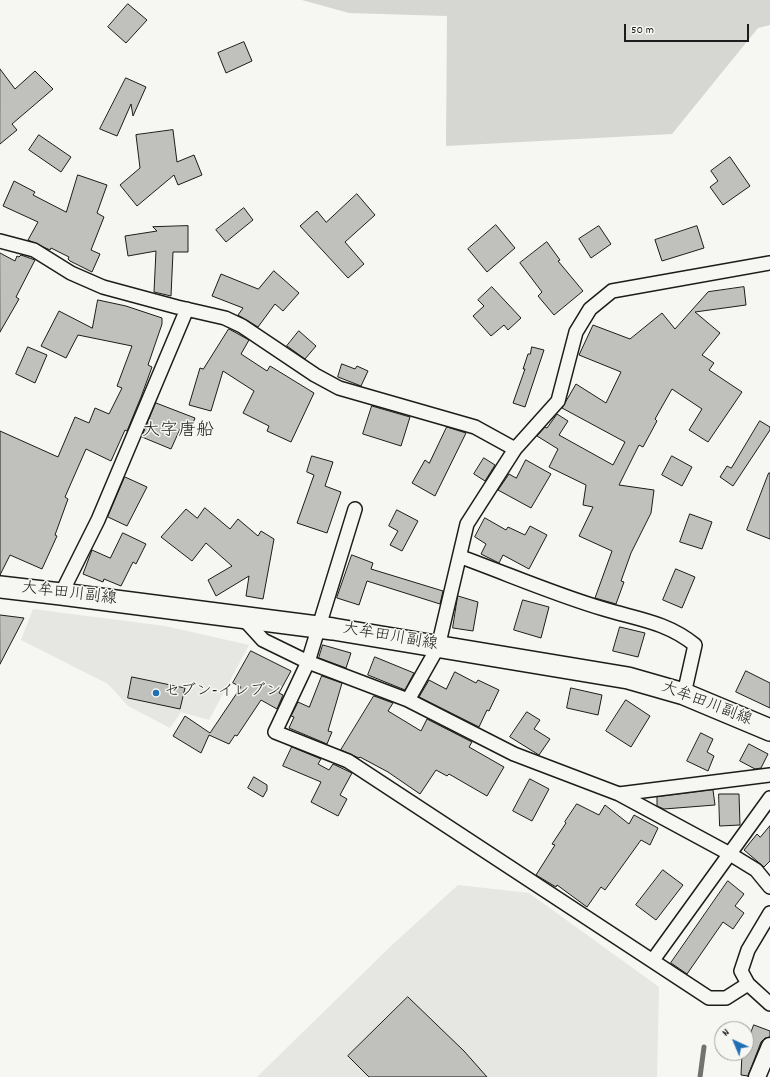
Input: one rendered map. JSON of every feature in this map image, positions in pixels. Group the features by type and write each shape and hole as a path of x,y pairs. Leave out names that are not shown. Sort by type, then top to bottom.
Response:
{"main road":[{"name":"大牟田川副線","path":"0,587 319,627 628,678 684,694 770,730"}],"street":[{"path":"0,241 34,250 71,273 103,286 225,318 242,326 315,376 339,388 475,427 515,449"},
{"path":"408,700 438,647 467,524 515,449 558,401 576,332 590,309 612,291 770,263"},
{"path":"61,594 98,520 187,309"},
{"path":"355,509 308,662 275,732 348,760 710,998 726,998 748,984"},
{"path":"460,557 605,610 651,621 683,635 695,645 684,694"},
{"path":"242,617 263,640 308,662 408,700 514,754 619,794 730,854 756,870 770,887"},
{"path":"619,794 770,775"},
{"path":"653,960 770,798"},
{"path":"770,914 748,950 741,971 748,984 770,1004"},
{"path":"757,1077 770,1046"}],"shaded area":[{"path":"302,0 770,0 770,25 758,28 672,134 446,146 447,16 349,13"},
{"path":"33,609 165,626 249,645 209,720 181,712 170,728 128,706 108,684 21,640"},
{"path":"458,885 529,893 659,987 657,1077 257,1077 392,945"}],"building":[{"path":"128,4 147,20 126,43 108,27"},
{"path":"244,42 252,61 226,73 218,53"},
{"path":"0,69 15,89 35,71 53,89 12,124 17,130 0,144"},
{"path":"126,78 146,87 133,116 131,104 117,136 100,129"},
{"path":"173,130 177,162 194,155 202,175 178,185 174,175 137,206 120,185 140,168 136,135"},
{"path":"39,135 71,157 61,172 29,150"},
{"path":"730,157 750,186 723,205 710,187 718,181 711,171"},
{"path":"78,175 107,185 97,213 104,217 91,250 100,254 92,272 70,261 68,259 69,257 51,248 50,250 28,240 38,222 3,206 14,181 35,192 33,195 66,212"},
{"path":"357,194 375,215 345,242 364,264 348,278 300,226 317,211 326,222"},
{"path":"244,208 253,220 226,242 216,230"},
{"path":"496,225 515,248 487,272 468,249"},
{"path":"188,226 188,252 173,252 171,296 154,292 156,251 128,256 125,236 157,231 153,227"},
{"path":"599,226 611,244 591,258 579,239"},
{"path":"697,226 704,248 662,261 655,240"},
{"path":"547,242 560,260 558,261 583,291 554,315 538,296 542,292 520,263"},
{"path":"0,253 15,261 17,256 19,257 21,255 35,260 16,297 19,299 0,332"},
{"path":"274,271 299,293 283,311 275,304 258,327 238,315 243,308 212,296 221,274 258,289"},
{"path":"492,287 521,318 508,330 504,325 491,336 473,316 484,306 478,300"},
{"path":"744,287 746,305 695,312 720,333 702,355 714,363 709,370 742,392 708,442 689,430 702,409 672,389 655,419 657,421 643,447 639,445 619,485 654,490 651,513 631,553 621,581 624,582 616,604 595,598 612,551 579,536 593,507 583,505 586,485 549,467 558,449 537,436 545,427 547,428 557,414 568,421 559,435 613,465 625,442 562,408 576,384 606,403 621,372 579,355 593,325 630,339 662,313 675,329 708,292"},
{"path":"98,300 126,306 162,318 162,324 148,365 152,367 127,431 125,430 111,461 86,449 65,497 68,499 55,535 57,536 42,569 10,555 0,575 0,431 58,457 75,417 89,423 95,408 109,414 122,388 117,386 132,346 78,335 66,358 41,346 59,311 92,328"},
{"path":"229,329 249,340 241,354 267,371 270,366 314,393 291,442 267,431 269,426 243,413 254,391 223,371 211,411 189,405 200,368 203,369"},
{"path":"299,331 316,346 305,359 287,346"},
{"path":"28,347 47,355 35,383 16,374"},
{"path":"532,347 544,350 525,407 513,403 525,369 523,369 528,354 530,354"},
{"path":"342,364 355,369 357,366 368,371 361,386 338,377"},
{"path":"156,403 195,418 189,433 180,429 171,449 142,437"},
{"path":"372,406 410,417 401,446 363,434"},
{"path":"760,421 770,427 770,430 733,486 720,477 727,466 731,468"},
{"path":"447,427 466,433 435,496 412,483 425,460 429,463"},
{"path":"312,456 333,462 325,486 341,492 327,533 297,523 314,475 307,472"},
{"path":"672,456 692,467 682,486 662,475"},
{"path":"484,458 495,465 485,481 474,474"},
{"path":"526,460 551,474 531,508 498,490 509,474 516,478"},
{"path":"770,473 770,539 747,530"},
{"path":"125,477 147,487 127,526 108,517"},
{"path":"205,508 230,529 238,519 258,536 261,531 274,539 263,599 246,596 249,576 216,596 208,580 232,566 206,543 192,561 161,537 186,509 197,518"},
{"path":"397,510 418,521 402,551 390,545 398,531 389,526"},
{"path":"690,514 712,522 702,549 680,542"},
{"path":"485,518 506,530 508,527 525,535 530,526 547,535 529,569 503,555 499,563 481,554 486,544 475,537"},
{"path":"123,533 146,544 136,564 133,562 121,586 104,579 103,582 83,574 92,550 110,558"},
{"path":"352,555 373,563 371,569 443,591 440,604 367,581 359,605 337,598"},
{"path":"676,569 695,577 682,608 663,600"},
{"path":"458,596 478,602 473,631 453,628"},
{"path":"523,600 549,607 541,638 514,630"},
{"path":"0,615 24,618 0,664"},
{"path":"620,627 645,633 638,657 613,651"},
{"path":"323,645 351,653 346,668 319,658"},
{"path":"251,651 291,671 279,693 283,695 277,709 261,700 237,736 235,735 229,744 209,735 201,753 173,736 185,716 210,733 241,687 233,683"},
{"path":"375,657 414,673 405,690 368,675"},
{"path":"746,671 770,683 770,708 736,692"},
{"path":"455,672 476,683 478,680 499,690 479,727 419,697 429,680 446,689"},
{"path":"322,676 342,683 328,731 332,732 327,744 289,728 294,717 291,716 298,702 309,707"},
{"name":"セブン-イレブン","path":"132,677 185,688 180,709 128,698"},
{"path":"571,688 602,695 598,715 567,708"},
{"path":"374,696 393,703 388,711 421,731 427,719 472,742 469,747 504,767 487,796 449,774 447,776 436,770 420,794 388,772 360,757 359,758 341,750"},
{"path":"626,700 650,716 631,747 606,731"},
{"path":"527,712 540,720 534,729 550,739 539,755 510,737"},
{"path":"701,733 713,739 707,752 714,756 708,771 687,761"},
{"path":"749,744 768,754 761,768 755,769 740,761"},
{"path":"292,747 321,759 318,764 329,770 333,764 352,773 340,795 347,799 338,816 311,802 321,782 283,766"},
{"path":"254,777 267,785 267,790 263,797 248,788"},
{"path":"530,779 549,789 532,821 513,811"},
{"path":"713,790 715,805 664,809 657,806 657,797"},
{"path":"719,794 739,794 740,825 720,826"},
{"path":"577,804 599,815 605,805 629,824 634,815 658,828 650,845 641,840 605,890 601,887 587,907 557,885 556,887 536,875 555,845 552,844"},
{"path":"770,826 770,861 764,867 744,850 757,834 760,837"},
{"path":"663,870 683,885 656,920 636,905"},
{"path":"728,881 744,894 735,906 744,913 733,929 723,922 687,974 671,963"},
{"path":"408,997 464,1051 487,1077 369,1077 348,1056"},
{"path":"754,1025 770,1031 770,1037 765,1038 761,1042 754,1060"},
{"path":"742,1061 754,1061 748,1076 741,1075"}],"waterway":[{"path":"700,1077 704,1047"}],"place":[{"name":"セブン-イレブン","path":"156,693"}],"district":[{"name":"大字唐船","path":"178,433"}]}
